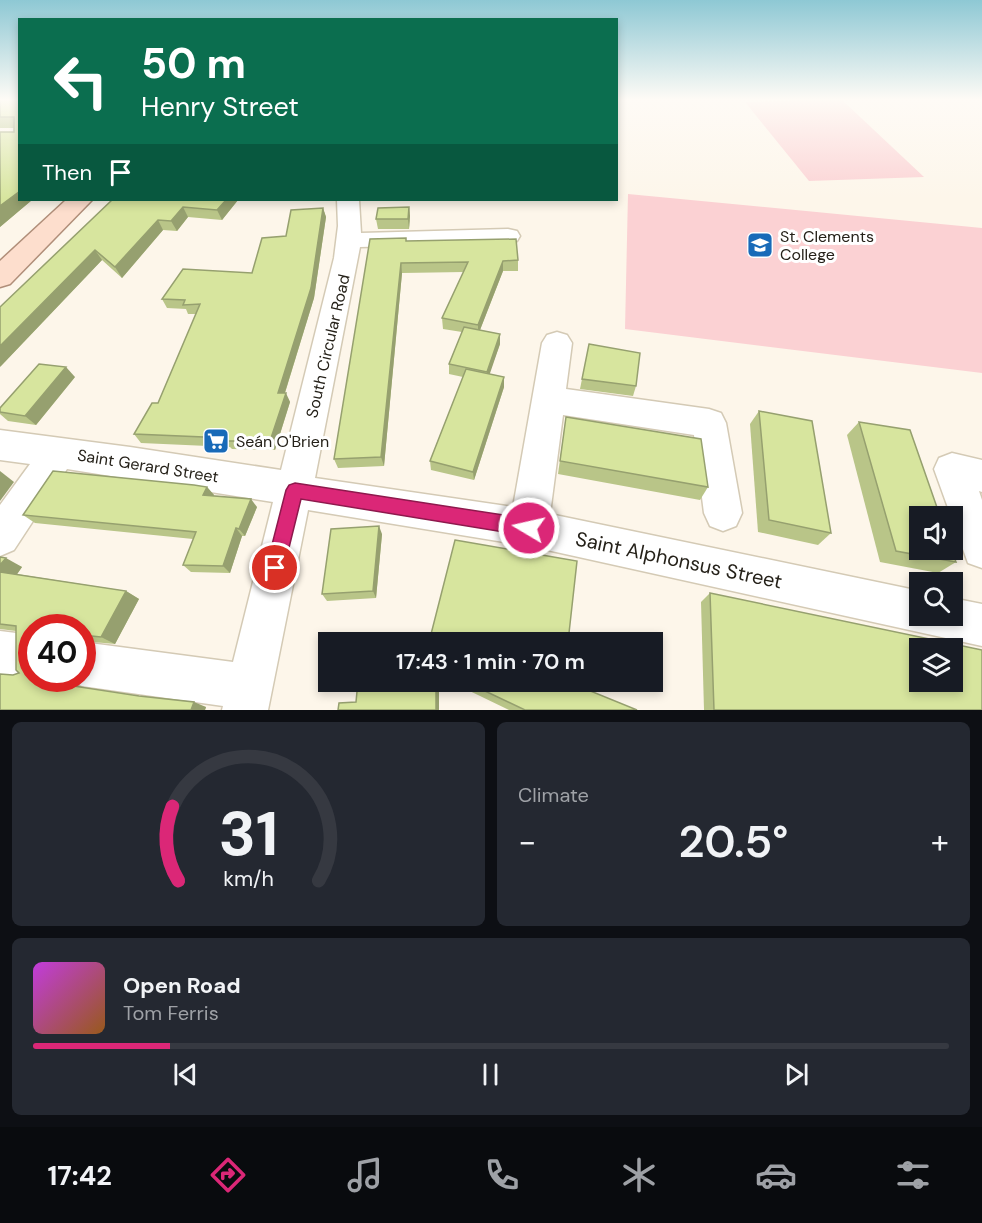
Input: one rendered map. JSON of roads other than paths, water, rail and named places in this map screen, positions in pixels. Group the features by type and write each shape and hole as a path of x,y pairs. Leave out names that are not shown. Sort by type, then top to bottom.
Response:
{"main road":[{"path":"0,277 79,201"}],"street":[{"name":"South Circular Road","path":"247,699 270,588 295,490 347,258 348,201"},
{"path":"349,240 508,236"},
{"path":"529,528 557,343"},
{"path":"549,400 709,423 723,513"},
{"name":"Saint Gerard Street","path":"0,445 59,452 295,490"},
{"path":"0,537 59,452"},
{"path":"982,476 952,469 982,549"},
{"name":"Saint Alphonsus Street","path":"295,490 529,528 909,610"},
{"path":"963,622 982,626"},
{"path":"0,653 18,655"},
{"path":"96,667 247,699"}],"place":[{"name":"St. Clements College","path":"760,245"},
{"name":"Seán O'Brien","path":"216,441"}]}
